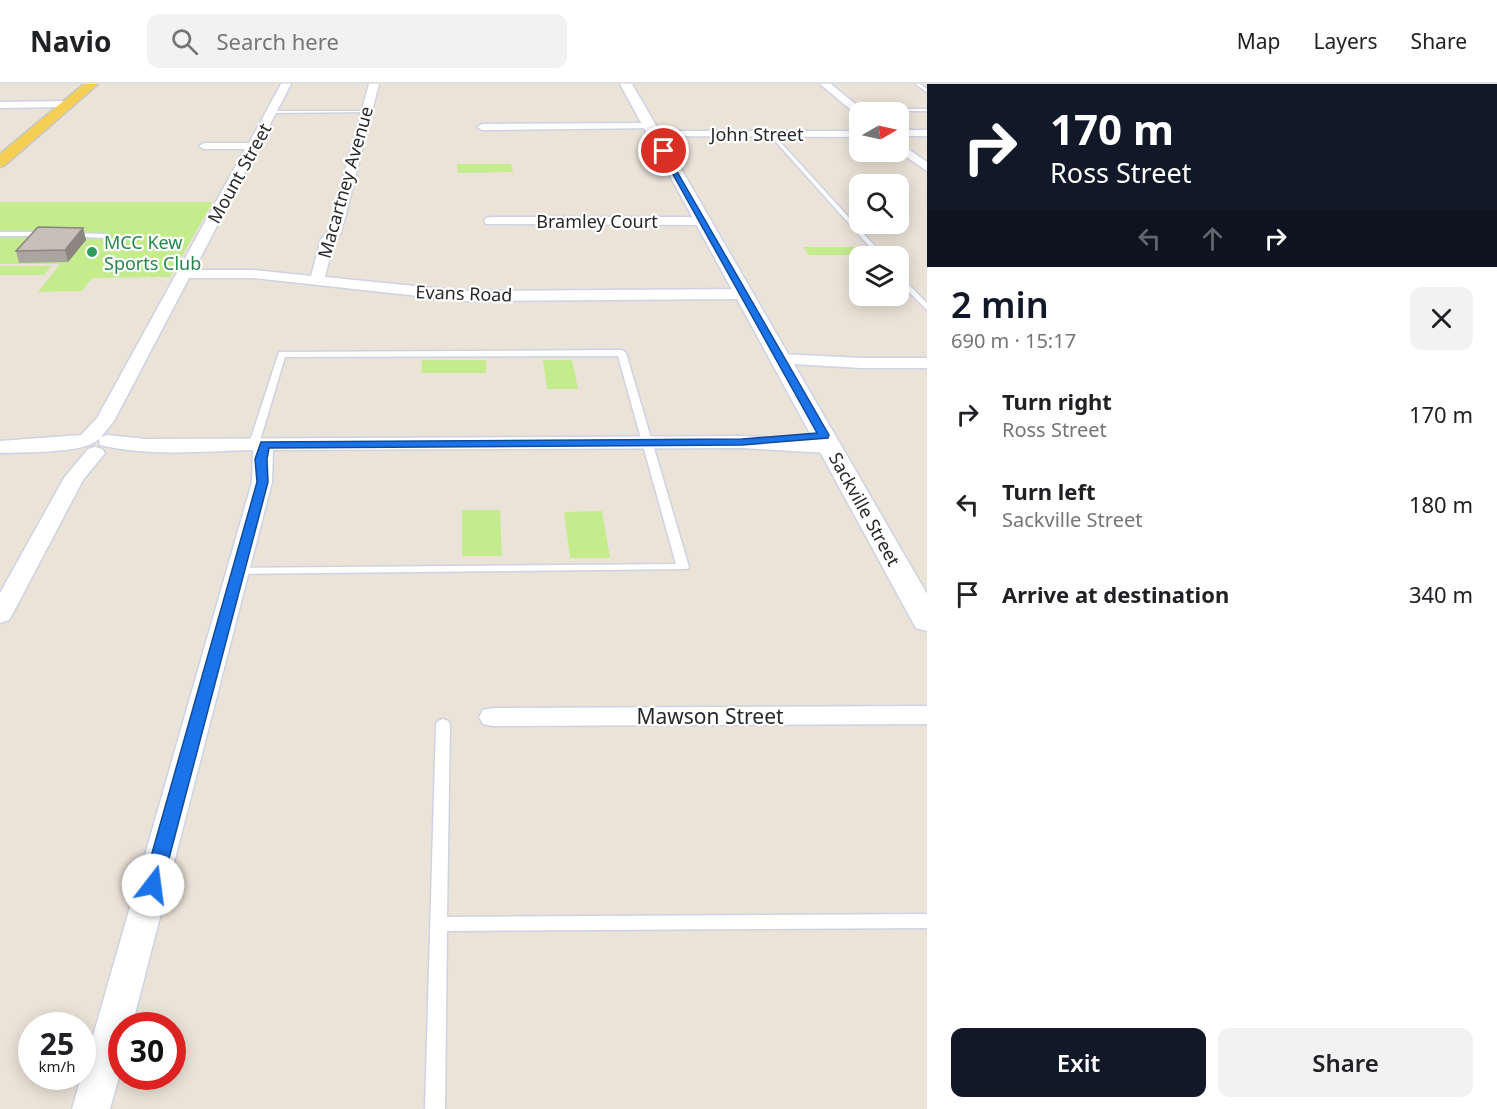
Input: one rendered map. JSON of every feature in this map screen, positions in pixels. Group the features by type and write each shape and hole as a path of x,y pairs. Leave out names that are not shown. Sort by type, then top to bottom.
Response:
{"main road":[{"path":"0,162 7,151 92,84"}],"street":[{"name":"Mount Street","path":"0,615 286,84"},
{"name":"Macartney Avenue","path":"317,281 328,238 334,233 374,84"},
{"name":"Sackville Street","path":"626,84 827,441 919,591 927,621"},
{"path":"825,84 849,104"},
{"path":"0,105 68,105"},
{"name":"John Street","path":"482,127 849,134"},
{"path":"909,133 927,133"},
{"path":"204,146 253,146"},
{"path":"909,154 927,168"},
{"name":"Bramley Court","path":"490,221 703,221"},
{"name":"Evans Road","path":"184,274 250,273 464,296 744,294"},
{"path":"785,364 927,363"},
{"path":"0,447 93,443 146,445 827,441"},
{"path":"91,1109 262,482 259,444"},
{"name":"Mawson Street","path":"493,717 927,715"}],"lane":[{"path":"917,84 927,91"},
{"path":"909,111 927,110"},
{"path":"272,112 366,111"},
{"path":"770,134 872,246"},
{"path":"0,234 104,236"},
{"path":"909,288 927,308"},
{"path":"238,571 683,567 622,352 282,354 259,444"},
{"path":"435,1109 443,724"},
{"path":"438,924 927,921"}],"green space":[{"path":"457,164 511,164 513,172 458,173"},
{"name":"MCC Kew Sports Club","path":"0,202 213,202 170,277 92,278 82,291 38,292 60,264 0,264"},
{"path":"803,247 849,247 849,255 809,255"},
{"path":"0,266 51,266 44,275 0,275"},
{"path":"422,360 486,360 486,373 421,373"},
{"path":"543,360 572,360 578,389 547,389"},
{"path":"462,510 500,510 502,556 462,556"},
{"path":"602,511 610,558 570,558 564,512"}],"building":[{"path":"38,227 83,228 65,250 16,251"}],"place":[{"name":"MCC Kew Sports Club","path":"92,252"}],"route":[{"path":"153,885 262,482 261,459 264,445 742,442 824,435 664,151"}]}
